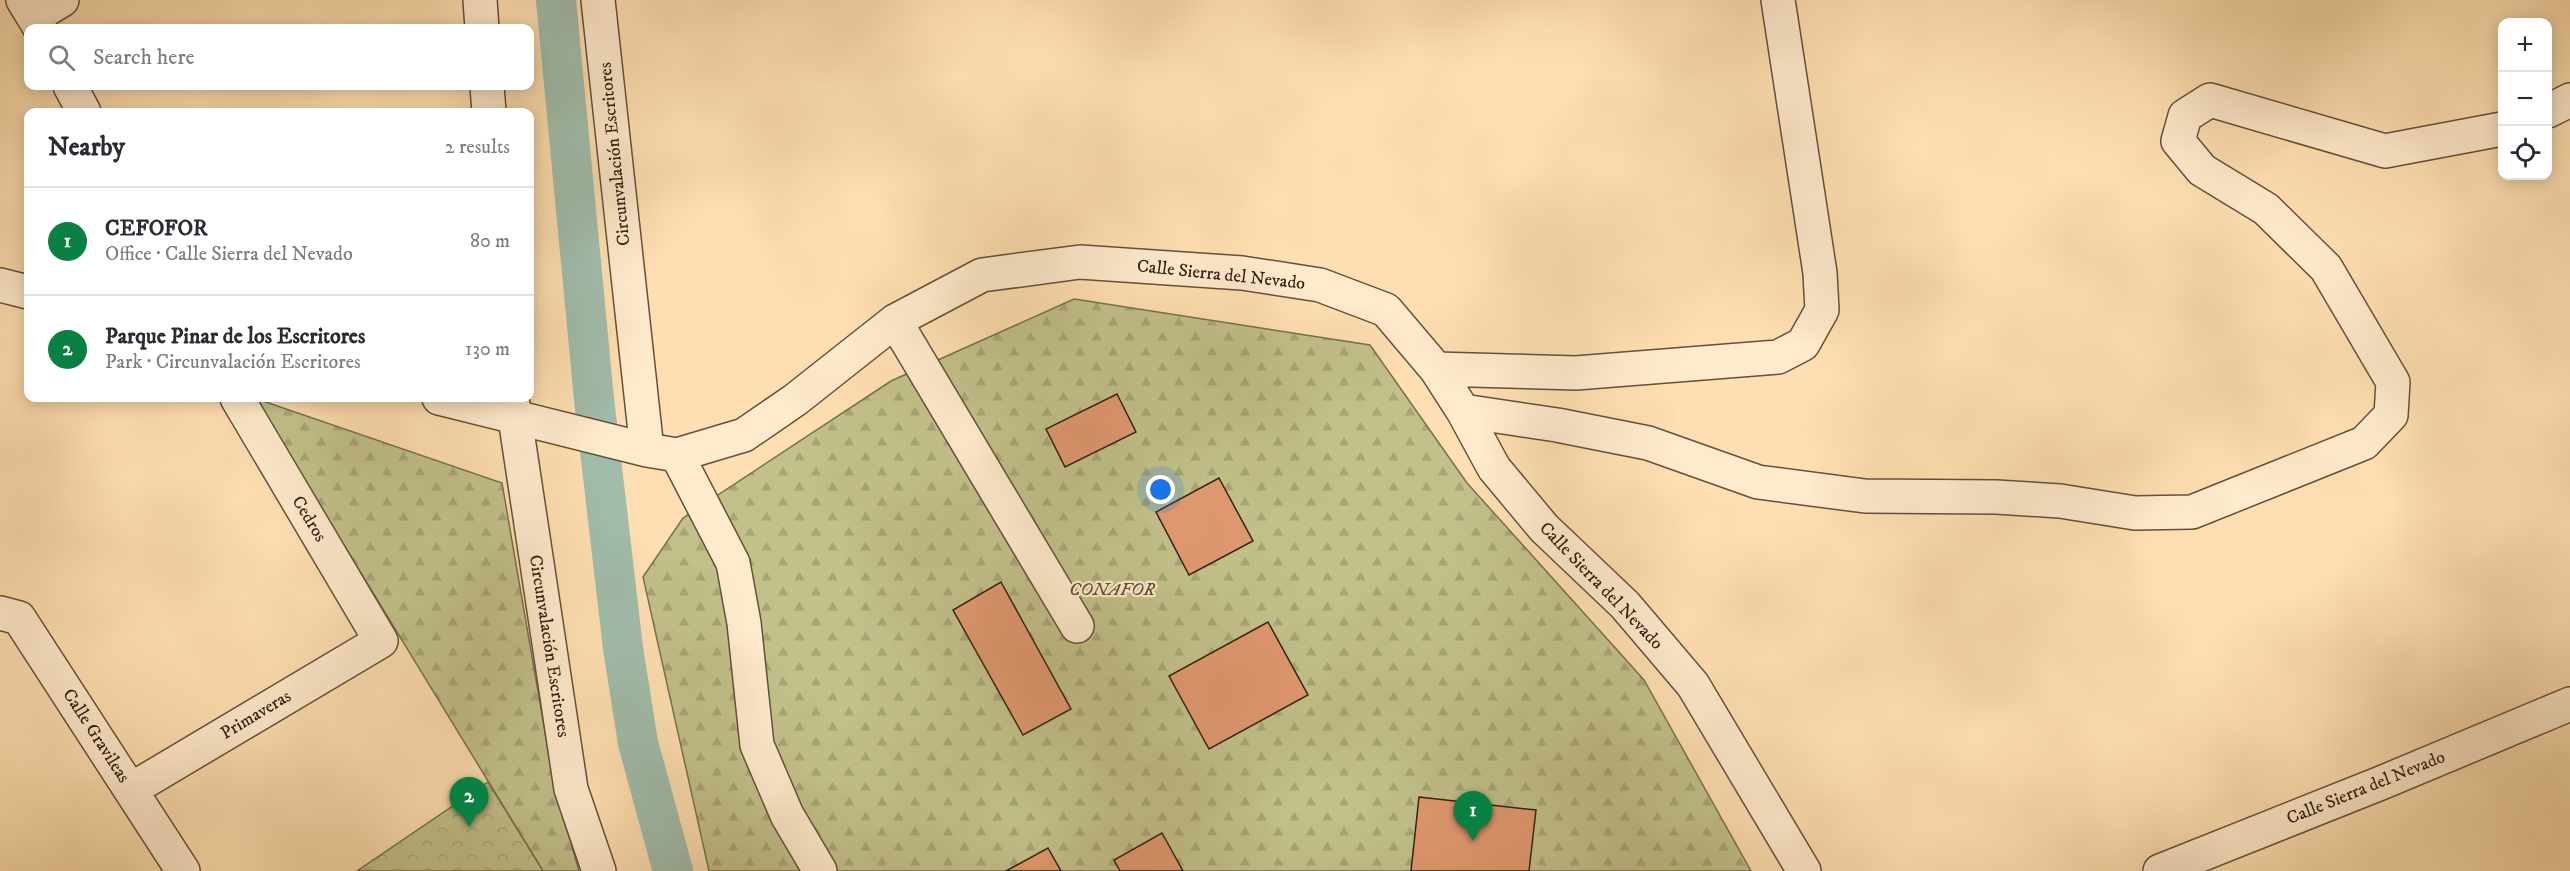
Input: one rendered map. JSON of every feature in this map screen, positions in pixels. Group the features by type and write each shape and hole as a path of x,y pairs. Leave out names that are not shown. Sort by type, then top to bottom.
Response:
{"street":[{"path":"32,15 62,0"},
{"path":"480,0 482,24"},
{"name":"Circunvalación Escritores","path":"598,0 648,450"},
{"path":"1436,369 1576,373 1778,357 1803,344 1822,309 1820,273 1778,0"},
{"path":"72,90 82,108"},
{"path":"487,90 489,108"},
{"path":"1463,411 1557,425 1648,443 1758,482 1865,496 1996,497 2060,501 2135,513 2192,512 2364,443 2391,415 2393,382 2326,268 2266,209 2202,170 2178,141 2185,116 2210,100 2385,151 2498,130"},
{"path":"2552,109 2570,100"},
{"name":"Calle Sierra del Nevado","path":"648,450 744,435 795,400 895,321 982,276 1080,262 1242,273 1320,285 1386,309 1436,369 1463,411 1494,468 1544,528 1625,605 1693,685 1804,871"},
{"path":"0,285 24,291"},
{"path":"895,321 1077,626"},
{"name":"Cedros","path":"239,402 381,641"},
{"path":"472,402 513,407 556,426 648,450 733,563 744,623 757,745 787,815 820,871"},
{"name":"Circunvalación Escritores","path":"513,407 571,789 600,871"},
{"name":"Calle Gravileas","path":"0,613 19,618 132,789 183,871"},
{"name":"Primaveras","path":"132,789 381,641"},
{"name":"Calle Sierra del Nevado","path":"2160,871 2381,783 2570,704"}],"green space":[{"name":"CONAFOR","path":"1074,299 1370,345 1467,483 1644,680 1751,871 709,871 643,577 683,518 891,381"},
{"path":"256,402 266,402 502,483 554,784 579,871 543,871"},
{"path":"488,782 543,871 357,871"}],"building":[{"path":"1117,394 1136,432 1065,467 1046,429"},
{"path":"1219,478 1253,541 1189,575 1156,512"},
{"path":"1001,582 1071,709 1023,735 953,610"},
{"path":"1268,622 1308,695 1209,749 1169,676"},
{"path":"1419,797 1536,810 1529,871 1411,871"},
{"path":"1162,833 1183,871 1120,871 1114,860"},
{"path":"1048,848 1061,871 1006,871"}],"waterway":[{"path":"556,0 594,399 623,648 638,743 673,871"}],"place":[{"name":"Parque Pinar de los Escritores","path":"469,827"},
{"name":"CEFOFOR","path":"1473,841"}]}
